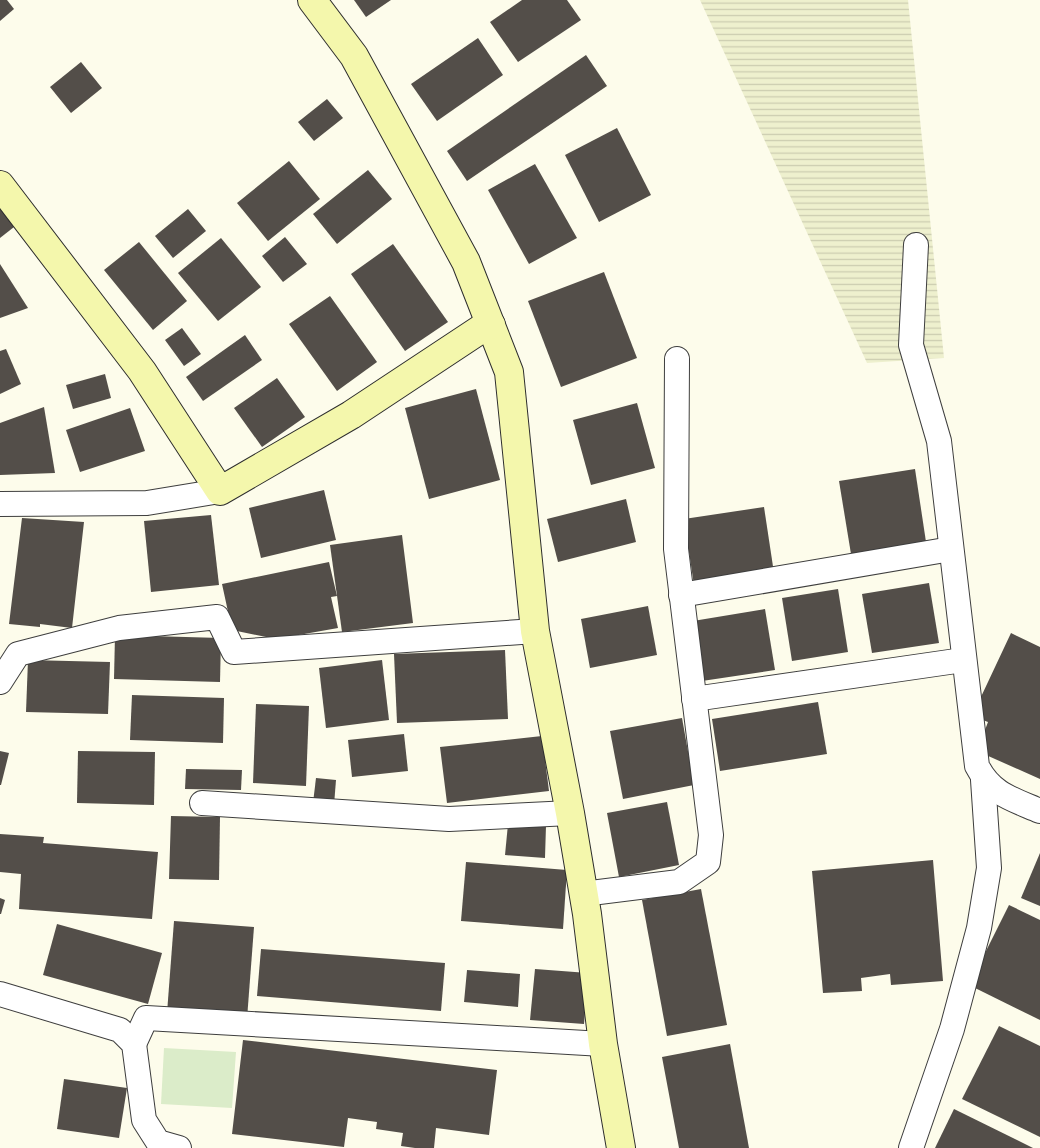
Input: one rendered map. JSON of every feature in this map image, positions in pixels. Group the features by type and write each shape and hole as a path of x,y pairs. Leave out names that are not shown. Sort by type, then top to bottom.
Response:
{"street":[{"path":"312,0 354,56 466,262 509,372 535,631 570,813 603,1044 621,1148"},
{"path":"0,185 142,371 220,491"},
{"path":"911,1148 952,1029 979,928 989,868 984,780 977,766 963,660 939,442 911,345 916,245"},
{"path":"0,504 147,503 220,491 351,415 487,325 491,326"},
{"path":"583,894 679,882 708,862 711,835 676,549 677,359"},
{"path":"681,595 951,549"},
{"path":"0,682 18,654 119,628 217,618 234,652 535,631"},
{"path":"694,699 963,660"},
{"path":"984,780 1006,797 1040,811"},
{"path":"202,803 449,819 570,813"},
{"path":"0,994 120,1030 134,1044"},
{"path":"179,1148 158,1142 144,1120 134,1044 146,1018 603,1044"}],"green space":[{"path":"700,0 908,0 944,358 867,363"},
{"path":"164,1048 236,1052 232,1108 161,1104"}],"building":[{"path":"0,0 7,0 14,9 0,21"},
{"path":"354,0 391,0 366,17"},
{"path":"522,0 567,0 581,20 518,62 490,22"},
{"path":"478,38 503,75 437,121 411,84"},
{"path":"586,55 607,86 467,181 447,151"},
{"path":"81,62 102,88 71,113 50,87"},
{"path":"327,99 343,118 314,141 298,122"},
{"path":"617,128 651,195 599,222 565,155"},
{"path":"289,161 320,199 268,241 237,203"},
{"path":"535,164 577,238 529,264 488,190"},
{"path":"368,170 392,199 337,244 313,214"},
{"path":"0,208 14,227 0,238"},
{"path":"188,209 206,231 173,258 155,236"},
{"path":"285,237 307,264 283,282 262,256"},
{"path":"221,238 261,287 218,321 178,273"},
{"path":"139,242 187,301 153,330 104,270"},
{"path":"393,244 448,322 405,351 351,274"},
{"path":"0,264 28,308 0,318"},
{"path":"604,272 637,358 561,387 528,301"},
{"path":"330,296 377,362 337,391 289,324"},
{"path":"182,328 201,354 184,366 165,340"},
{"path":"245,335 262,360 203,401 186,377"},
{"path":"6,349 21,384 0,394 0,351"},
{"path":"105,374 111,398 73,409 66,385"},
{"path":"277,378 305,417 262,447 234,408"},
{"path":"476,389 500,480 429,499 405,408"},
{"path":"637,403 655,468 591,485 573,420"},
{"path":"44,407 55,473 0,475 0,423"},
{"path":"130,408 145,451 80,472 66,430"},
{"path":"915,469 926,542 851,554 839,481"},
{"path":"324,490 336,540 261,558 249,508"},
{"path":"626,499 636,542 558,562 547,519"},
{"path":"764,507 774,573 694,585 684,519"},
{"path":"211,515 219,585 151,592 144,521"},
{"path":"22,518 84,522 72,628 40,624 40,627 9,624"},
{"path":"402,535 413,623 342,632 330,545"},
{"path":"329,562 337,596 331,597 338,628 276,639 232,630 222,584"},
{"path":"929,583 939,643 872,653 862,594"},
{"path":"838,589 848,652 792,661 782,598"},
{"path":"648,606 657,655 590,668 581,619"},
{"path":"765,609 775,670 702,681 693,621"},
{"path":"1011,633 1040,647 1040,779 977,751 988,722 972,716"},
{"path":"115,635 221,638 220,682 114,679"},
{"path":"505,650 508,719 397,723 394,654"},
{"path":"28,660 110,662 108,714 26,712"},
{"path":"382,660 389,720 326,728 319,668"},
{"path":"132,695 224,698 223,743 130,740"},
{"path":"818,702 827,754 720,771 712,719"},
{"path":"256,704 309,706 306,786 253,783"},
{"path":"682,718 694,785 623,799 610,731"},
{"path":"404,734 408,771 352,777 348,740"},
{"path":"542,736 549,791 447,803 440,747"},
{"path":"0,751 9,753 1,785 0,785"},
{"path":"78,751 155,752 154,805 77,803"},
{"path":"186,769 242,770 241,790 185,789"},
{"path":"316,778 336,780 334,805 313,803"},
{"path":"667,802 679,865 619,877 607,813"},
{"path":"171,816 220,817 219,880 169,879"},
{"path":"508,824 546,825 545,858 505,855"},
{"path":"0,834 44,837 43,843 158,852 152,919 19,909 21,874 0,872"},
{"path":"1040,853 1040,906 1021,898"},
{"path":"933,860 943,981 891,985 890,974 861,978 862,991 823,993 812,871"},
{"path":"466,862 567,870 563,929 461,921"},
{"path":"701,889 727,1025 667,1036 642,900"},
{"path":"0,898 5,900 1,914 0,914"},
{"path":"1009,905 1040,920 1040,1020 969,985"},
{"path":"174,921 254,927 247,1019 167,1013"},
{"path":"57,924 162,953 148,1004 43,975"},
{"path":"261,949 445,963 441,1011 257,996"},
{"path":"535,969 588,973 584,1024 530,1020"},
{"path":"467,970 520,974 518,1007 464,1002"},
{"path":"999,1026 1040,1046 1040,1137 962,1099"},
{"path":"243,1040 497,1070 489,1135 436,1128 434,1148 415,1148 401,1146 403,1133 376,1129 377,1122 348,1118 344,1147 232,1134"},
{"path":"730,1044 749,1148 679,1148 662,1057"},
{"path":"64,1079 127,1088 119,1138 57,1129"},
{"path":"954,1109 1033,1148 935,1148"}]}
